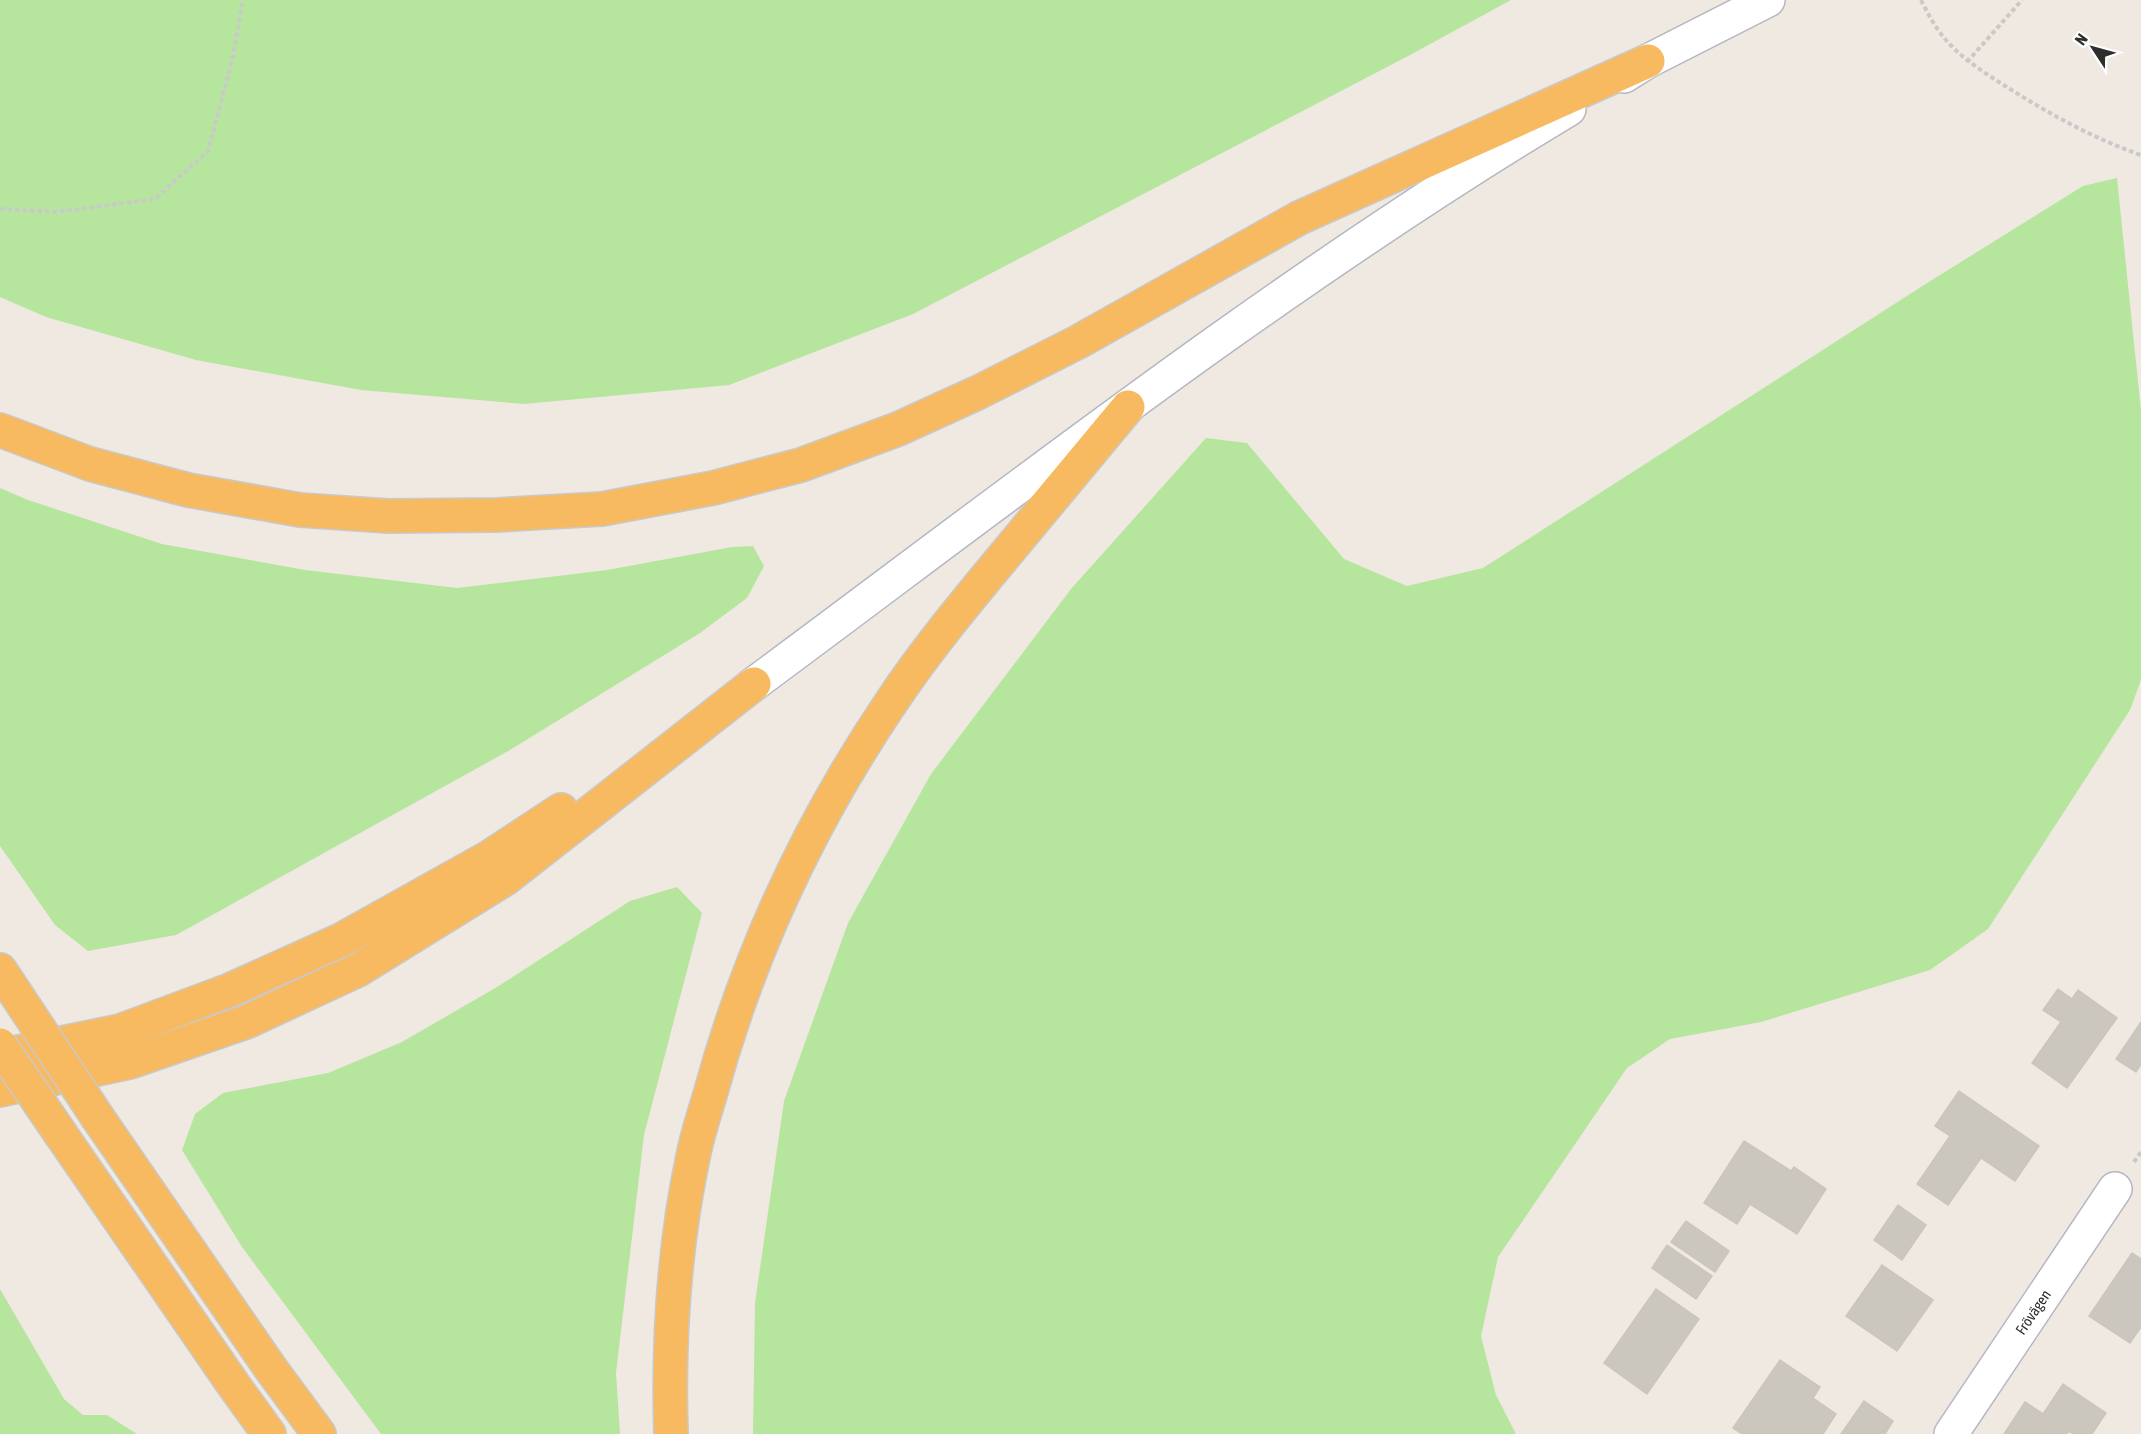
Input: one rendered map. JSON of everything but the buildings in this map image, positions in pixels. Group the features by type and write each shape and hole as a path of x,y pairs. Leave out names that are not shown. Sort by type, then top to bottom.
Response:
{"highway":[{"path":"0,430 90,464 188,490 300,510 388,516 496,515 602,508 712,489 801,465 898,429 978,393 1078,342 1299,218 1648,61"},
{"path":"671,1434 669,1372 677,1259 693,1156 722,1049 763,940 800,856 843,777 892,700 954,617 1128,407"},
{"path":"0,1056 120,1031 230,990 341,940 488,858 754,684"},
{"path":"0,1090 130,1062 246,1022 358,970 505,879 754,684"},
{"path":"7,981 98,1119 271,1369 319,1434"},
{"path":"0,1045 235,1388 269,1434"}],"main road":[{"path":"754,684 1128,407 1327,264 1422,201 1648,61 1768,0"},
{"name":"Frövägen","path":"1951,1434 2115,1189"}],"path":[{"path":"0,209 57,212 155,199 208,151 232,61 243,0"},
{"path":"1921,0 1930,19 1967,62 2081,129 2141,155"},
{"path":"1967,62 2022,0"}],"green space":[{"path":"0,0 1511,0 913,314 729,385 524,404 361,390 196,360 46,317 0,297"},
{"path":"2117,178 2141,411 2141,680 2130,710 1988,929 1930,970 1761,1022 1670,1039 1627,1068 1498,1257 1481,1336 1496,1395 1516,1434 753,1434 755,1303 784,1101 848,923 931,774 1071,589 1206,438 1247,443 1344,559 1407,586 1483,568 1924,285 2083,186"},
{"path":"0,488 28,500 162,544 305,570 457,588 607,570 732,547 753,546 764,566 747,598 700,633 510,750 176,935 88,951 55,925 0,846"},
{"path":"677,887 702,913 644,1135 616,1373 620,1434 381,1434 242,1247 182,1150 195,1114 223,1093 328,1073 402,1042 497,987 630,901"},
{"path":"0,1289 64,1399 83,1415 107,1415 137,1434 0,1434"}]}
